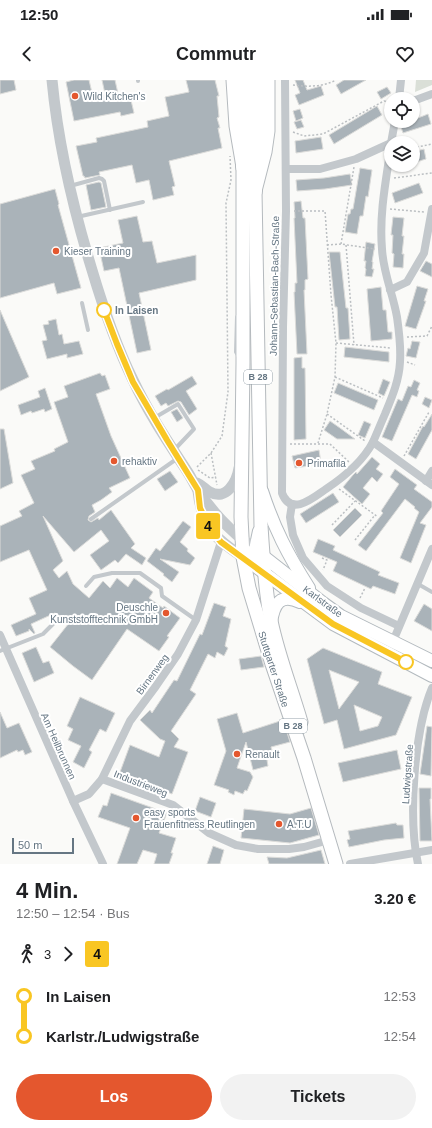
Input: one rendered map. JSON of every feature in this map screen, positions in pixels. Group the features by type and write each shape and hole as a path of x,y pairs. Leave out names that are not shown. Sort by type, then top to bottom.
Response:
{"highway":[{"name":"B 28","path":"242,80 243,167"},
{"name":"B 28","path":"255,80 255,191"}],"main road":[{"path":"233,80 236,126 243,167"},
{"path":"255,191 265,152 268,131 268,80"},
{"name":"B 28","path":"243,167 243,363 241,455 241,517 243,540"},
{"name":"B 28","path":"255,191 260,484 259,553 265,574"},
{"path":"260,484 276,530 311,601"},
{"name":"Stuttgarter Straße","path":"243,540 247,565 248,588 304,758 336,864"},
{"path":"247,565 259,553"},
{"name":"Karlstraße","path":"259,553 311,601 333,624 432,676"},
{"name":"Karlstraße","path":"247,565 311,601 432,661"},
{"name":"Stuttgarter Straße","path":"265,574 271,623 344,864"},
{"path":"271,623 276,605 282,600 290,599 311,601"}],"street":[{"path":"53,80 55,115 77,217 104,310 114,337 133,382 175,454 229,530 243,540"},
{"path":"400,92 401,80"},
{"name":"Johann-Sebastian-Bach-Straße","path":"285,82 286,210 283,327 282,493 285,500 292,504"},
{"path":"420,98 432,94"},
{"path":"286,169 320,169 356,159 384,146"},
{"path":"387,172 382,208 381,232 384,268 396,314 400,337 398,382 372,444 354,467 332,485 307,502 298,505 292,504 290,517 293,535 303,558 327,586 356,606 400,626"},
{"path":"390,290 407,282 424,253 432,209"},
{"path":"372,444 429,483 432,471"},
{"path":"196,485 201,485 210,492 218,494 231,489 237,477 241,455"},
{"path":"196,485 200,508 210,529 221,542 247,565"},
{"name":"Karlstraße","path":"243,540 259,553"},
{"name":"Birnenweg","path":"72,801 89,794 102,778 130,721 178,654 196,620 221,542"},
{"path":"388,653 432,549"},
{"name":"Am Heilbrunnen","path":"0,635 3,650 72,801 103,864"},
{"name":"Ludwigstraße","path":"418,864 416,852 414,799 417,758 422,718 432,688"},
{"name":"Industrieweg","path":"102,778 173,806 209,833 236,845 258,849 289,849 304,847 329,840"},
{"path":"350,864 432,850"}],"lane":[{"path":"70,186 99,178 102,179 110,210"},
{"path":"77,217 143,202"},
{"name":"B 28","path":"238,295 243,267"},
{"path":"82,303 88,330"},
{"name":"B 28","path":"236,314 236,352 243,363"},
{"path":"91,519 175,454 194,430 178,404 153,418"},
{"path":"86,586 94,577 112,574 140,574 161,588 162,596 196,620"},
{"path":"417,583 432,592"},
{"path":"3,650 43,634 56,620"}],"path":[{"path":"285,82 306,87 330,83 336,80"},
{"path":"286,129 304,136 323,134 384,101"},
{"path":"420,147 432,144"},
{"path":"216,477 210,478 196,468 211,453 222,436 228,392 226,203 231,180 229,149"},
{"path":"341,244 356,159"},
{"path":"386,180 432,173"},
{"path":"382,208 432,213"},
{"path":"286,210 325,211 336,343 335,377 327,414 318,443"},
{"path":"327,245 341,244 382,250"},
{"path":"346,245 354,345"},
{"path":"400,337 428,336 432,326"},
{"path":"336,343 400,349"},
{"path":"335,377 390,402"},
{"path":"401,463 429,412"},
{"path":"327,414 372,444"},
{"path":"282,444 330,444 354,467"},
{"path":"211,453 217,490"},
{"path":"332,485 378,517"},
{"path":"332,525 355,501"},
{"path":"355,540 375,515"},
{"path":"320,577 327,560 322,558"},
{"path":"356,606 365,588"}],"shaded area":[{"path":"416,80 432,80 432,85 415,92"}],"building":[{"path":"0,80 14,80 16,90 0,94"},
{"path":"74,80 89,80 93,97 105,94 102,80 115,80 119,98 130,96 134,113 121,116 120,112 74,121 66,82"},
{"path":"186,80 215,80 219,96 217,96 219,117 217,118 220,128 218,128 222,148 169,161 175,186 172,187 174,195 153,200 149,180 136,183 132,165 99,172 100,175 85,178 83,176 76,146 97,142 96,138 148,127 147,121 169,116 165,97 189,92"},
{"path":"295,80 303,80 307,90 321,86 324,95 299,105 295,95 300,93"},
{"path":"344,80 366,80 341,94 336,85"},
{"path":"387,87 390,92 384,92 384,97 381,99 377,92"},
{"path":"377,106 382,115 334,144 329,135"},
{"path":"300,109 303,118 296,121 293,111"},
{"path":"428,114 431,124 420,128 420,117"},
{"path":"301,120 304,127 297,129 294,122"},
{"path":"401,128 419,128 403,133"},
{"path":"321,137 323,149 296,153 295,141"},
{"path":"424,149 426,159 420,161 420,150"},
{"path":"360,168 372,170 368,197 366,196 363,216 360,216 357,234 345,232 348,214 350,214 351,209 353,209"},
{"path":"350,174 352,185 297,191 296,180"},
{"path":"99,182 101,183 106,207 91,210 86,185"},
{"path":"419,183 423,193 395,203 392,193"},
{"path":"55,189 81,288 57,294 54,283 0,298 0,204"},
{"path":"301,201 303,218 305,218 308,279 305,280 304,290 307,354 297,354 294,292 295,283 297,283 294,202"},
{"path":"137,216 143,242 152,241 157,263 196,255 196,280 139,293 151,350 137,353 119,268 104,271 99,248 123,243 118,220"},
{"path":"393,217 404,218 402,236 404,236 402,254 404,254 403,268 393,267 393,235 391,235"},
{"path":"366,242 375,244 372,262 372,269 374,269 372,277 365,276 366,261 364,261"},
{"path":"329,252 340,252 346,308 348,308 350,339 339,340 337,307 335,307"},
{"path":"426,261 432,264 432,277 420,271"},
{"path":"417,286 428,289 424,301 426,301 416,329 405,326"},
{"path":"381,287 383,310 386,310 388,332 392,332 392,339 371,341 367,289"},
{"path":"0,310 29,377 0,391"},
{"path":"56,319 59,335 62,334 64,344 79,341 83,354 67,358 67,354 47,359 42,341 47,340 43,325 49,324 48,321"},
{"path":"412,341 420,342 416,358 406,356"},
{"path":"345,347 389,352 389,362 344,357"},
{"path":"302,357 302,368 305,368 306,439 294,440 294,358"},
{"path":"100,373 102,376 105,375 110,389 96,394 111,436 130,478 109,488 112,492 92,505 95,512 89,516 88,520 91,522 98,518 99,520 111,510 135,544 131,548 146,558 142,565 126,554 118,563 115,560 101,570 90,555 109,541 101,530 74,552 43,516 63,561 53,570 59,578 67,571 73,584 89,598 103,581 110,588 117,578 128,587 134,578 153,592 149,598 163,608 164,606 180,618 167,636 169,637 159,651 127,629 92,680 50,647 69,623 55,613 31,624 35,633 34,634 29,629 29,631 16,636 11,625 36,614 29,598 47,590 29,550 0,562 0,526 22,516 19,511 34,503 21,475 35,469 31,461 55,451 54,449 68,442 54,402 68,397 64,386"},
{"path":"192,376 197,384 186,391 197,409 189,415 181,402 178,401 168,406 166,403 161,406 155,396"},
{"path":"383,379 390,382 384,396 378,393"},
{"path":"414,380 420,383 417,390 419,391 417,397 412,395 392,441 382,437 398,399 402,401 408,386 411,387"},
{"path":"338,383 378,400 374,410 334,393"},
{"path":"45,388 52,409 45,412 44,409 32,413 31,411 21,415 18,405 40,397 38,391"},
{"path":"425,397 432,400 429,408 422,404"},
{"path":"177,409 183,418 177,422 171,412"},
{"path":"432,414 432,430 416,459 408,454 423,426 424,427"},
{"path":"330,421 355,439 337,439 324,430"},
{"path":"364,421 371,424 365,438 358,435"},
{"path":"0,429 4,429 13,483 0,489"},
{"path":"319,450 321,463 314,463 315,465 295,468 292,456"},
{"path":"372,457 380,464 376,469 383,474 377,482 372,477 363,488 370,494 362,504 343,487"},
{"path":"395,469 417,485 414,489 432,502 432,507 420,523 426,525 411,563 400,558 419,512 405,499 366,551 358,545 383,513 381,511 399,484 390,477"},
{"path":"170,471 178,482 165,491 157,479"},
{"path":"333,493 339,502 306,523 300,514"},
{"path":"355,508 362,515 340,537 333,530"},
{"path":"183,521 191,527 180,542 195,558 190,565 160,559 179,572 172,582 147,561 156,548 160,551"},
{"path":"318,539 335,546 333,550 380,572 378,575 399,583 395,594 373,586 371,589 333,571 337,562 313,552"},
{"path":"214,603 226,607 223,616 231,619 225,646 228,648 224,656 217,652 215,658 208,654 190,690 196,694 171,731 179,739 174,747 188,752 172,794 120,772 130,745 159,757 165,741 160,739 140,720 150,710 152,713 174,680 177,681 200,634 202,635"},
{"path":"424,604 432,609 432,631 414,621"},
{"path":"36,647 43,663 49,661 54,673 34,682 22,653"},
{"path":"323,648 382,672 378,684 412,697 396,735 344,749 337,720 324,724 307,659","holes":["329,670 359,682 339,709","354,705 382,717 378,726 360,731"]},
{"path":"261,656 264,667 241,670 239,659"},
{"path":"80,697 115,713 106,732 100,729 89,750 92,752 84,768 73,762 81,746 68,740 73,729 67,726"},
{"path":"0,712 7,728 19,723 32,752 25,755 23,750 18,752 17,750 0,758"},
{"name":"Renault","path":"237,713 243,733 283,720 290,742 271,747 274,758 267,760 268,766 253,770 246,742 237,768 250,772 253,777 247,791 245,790 243,794 235,791 234,795 228,792 229,790 214,785 226,751 217,719"},
{"path":"427,726 432,727 431,776 420,774"},
{"path":"397,750 401,769 343,782 338,763"},
{"path":"419,788 431,788 430,799 432,841 420,841"},
{"path":"111,793 167,813 159,833 176,838 169,864 154,864 157,854 143,850 137,864 117,864 130,828 98,817 103,805 107,806"},
{"path":"200,797 216,803 211,817 195,811"},
{"name":"A.T.U","path":"311,808 319,835 290,843 241,838 244,809 290,814"},
{"path":"396,823 397,825 403,825 404,838 384,840 349,847 347,840 350,839 348,831"},
{"path":"213,846 224,850 220,864 207,864"},
{"path":"321,850 325,864 269,864 267,857 287,858"}],"bus line":[{"name":"4","path":"104,310 133,382 153,418 198,490 200,508 210,529 221,542 333,624 406,662"}],"place":[{"name":"Wild Kitchen's","path":"75,96"},
{"name":"Kieser Training","path":"56,251"},
{"name":"In Laisen","path":"104,310"},
{"name":"rehaktiv","path":"114,461"},
{"name":"Primafila","path":"299,463"},
{"name":"Deuschle Kunststofftechnik GmbH","path":"166,613"},
{"name":"Renault","path":"237,754"},
{"name":"easy sports Frauenfitness Reutlingen","path":"136,818"},
{"name":"A.T.U","path":"279,824"}]}
